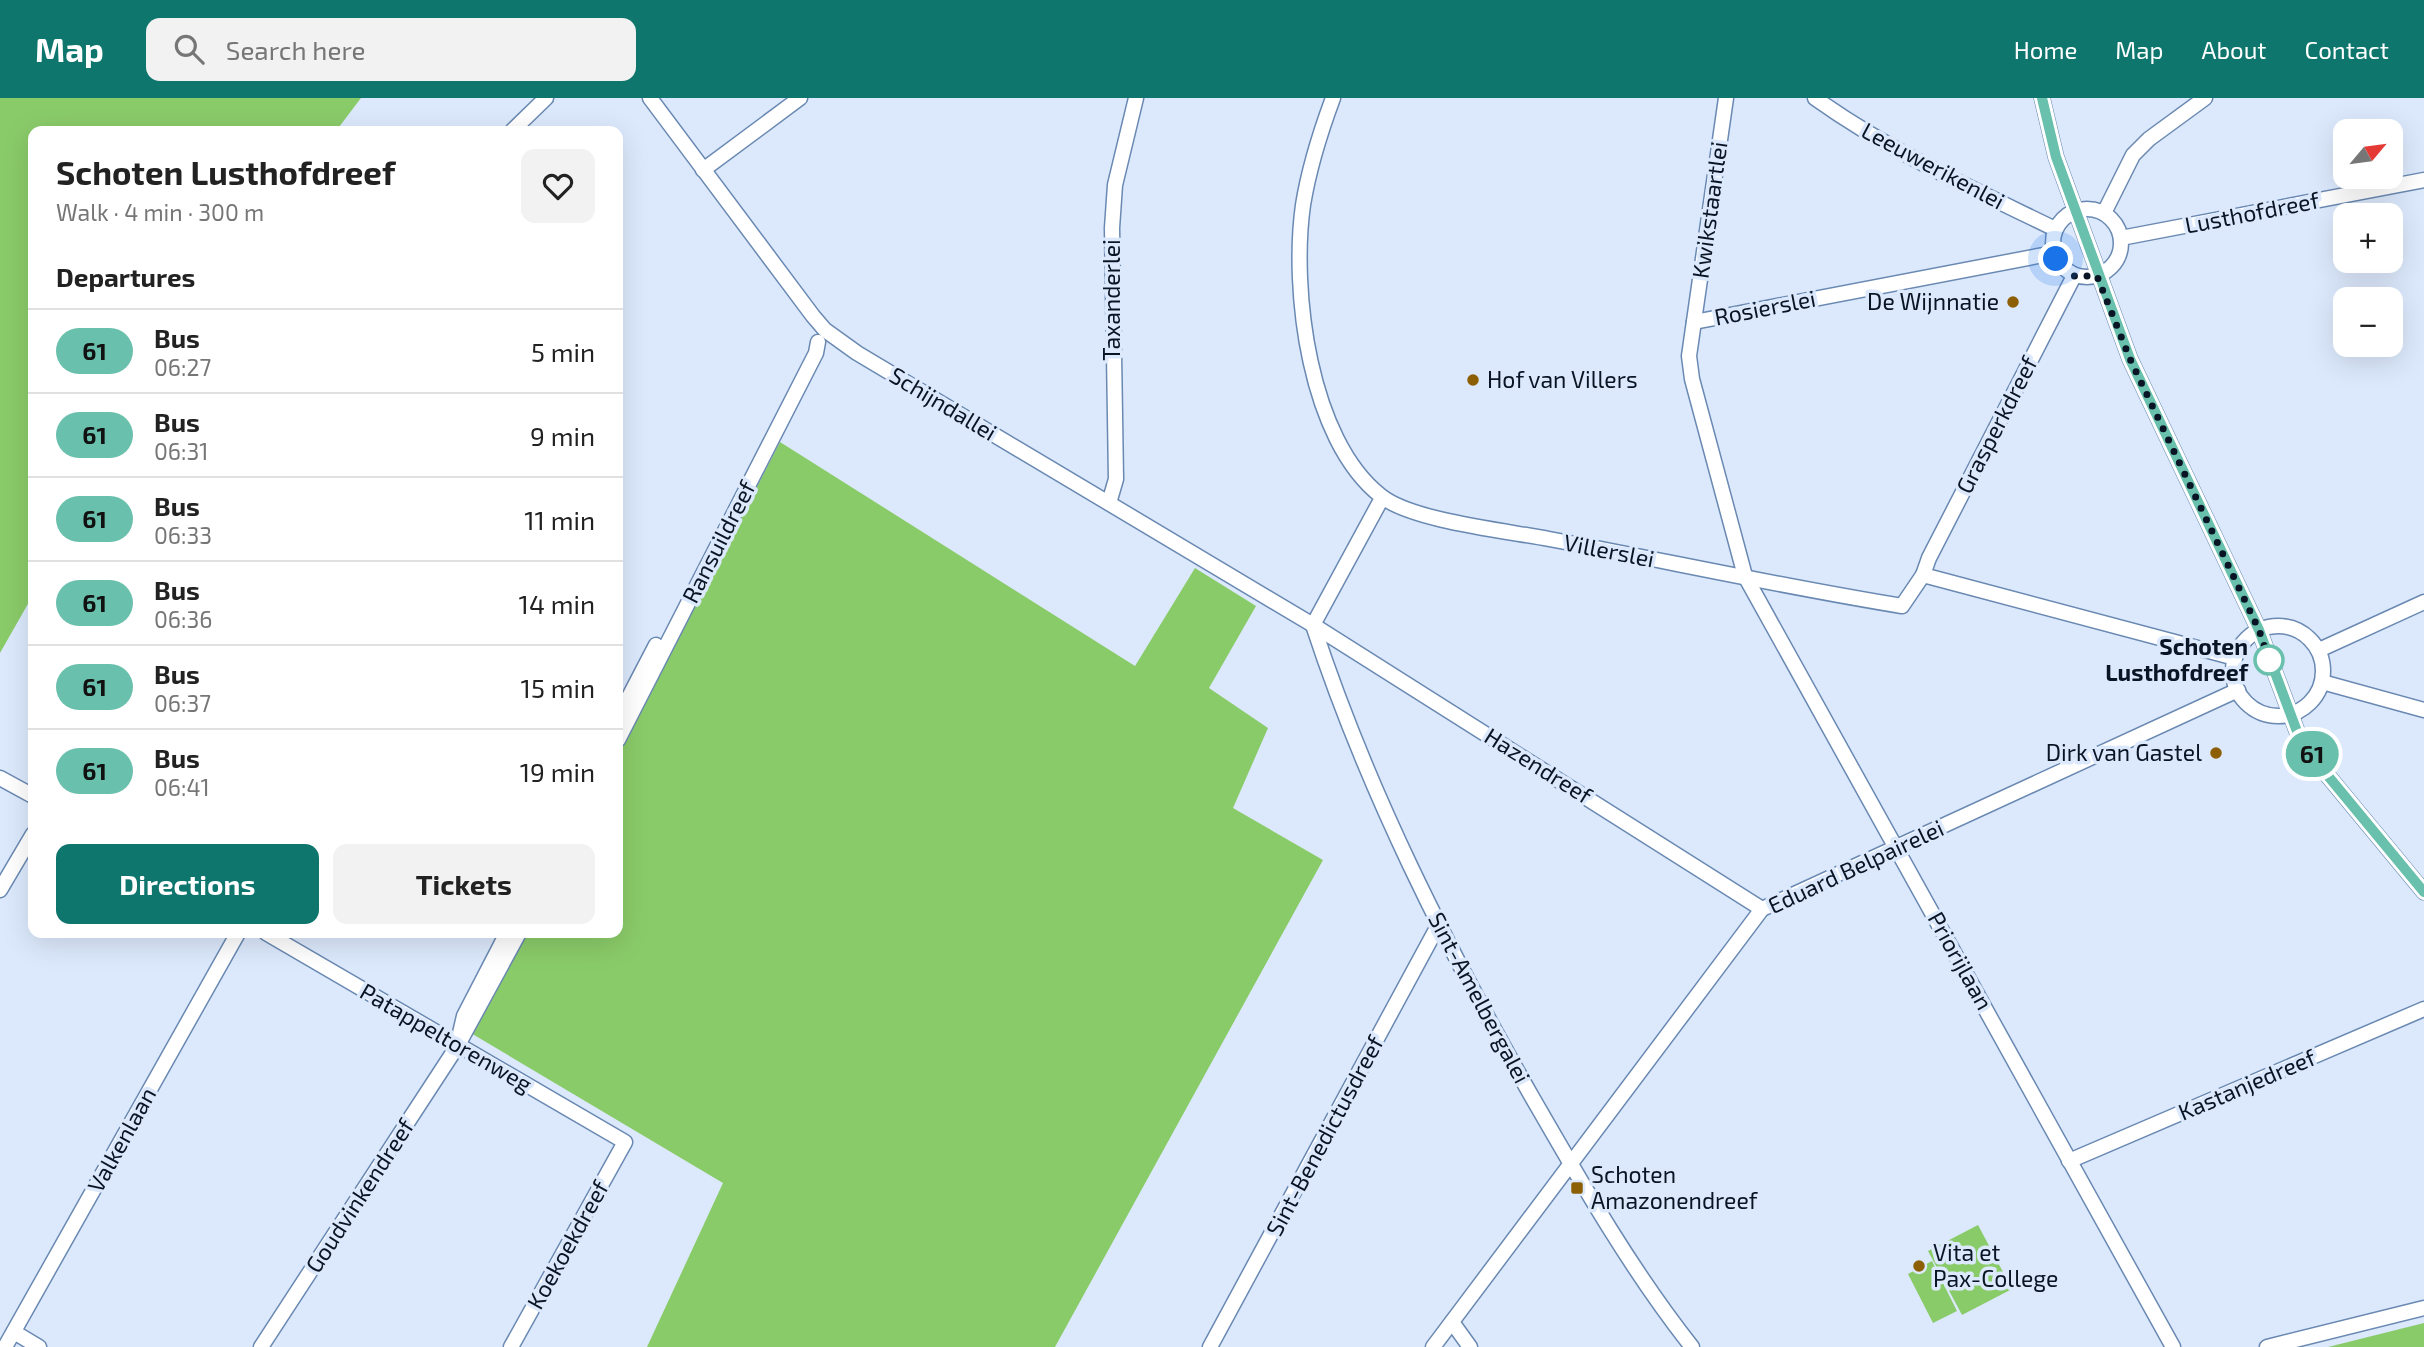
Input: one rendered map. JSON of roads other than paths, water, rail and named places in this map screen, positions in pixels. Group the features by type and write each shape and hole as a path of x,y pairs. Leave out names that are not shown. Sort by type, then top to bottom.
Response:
{"street":[{"path":"517,126 546,98"},
{"name":"Schijndallei","path":"650,98 822,336 857,353 1313,625"},
{"path":"703,170 800,98"},
{"name":"Taxanderlei","path":"1109,503 1116,479 1112,228 1115,185 1136,98"},
{"name":"Villerslei","path":"1333,98 1312,162 1303,205 1299,259 1304,324 1318,385 1334,435 1358,474 1382,498 1419,513 1902,606 1923,575"},
{"name":"Kwikstaartlei","path":"1694,322 1726,98"},
{"name":"Leeuwerikenlei","path":"1815,98 1855,125 1944,175 2055,229"},
{"path":"2042,98 2056,157 2097,276 2130,359 2259,630 2298,734 2319,765 2424,892"},
{"path":"2104,213 2133,155 2205,98"},
{"name":"Lusthofdreef","path":"2121,238 2424,180"},
{"path":"2089,209 2104,213 2115,223 2121,238 2116,262 2097,276 2074,276 2060,265 2054,253 2055,229 2064,217 2075,210 2089,209"},
{"name":"Rosierslei","path":"1745,576 1692,379 1689,356 1694,322 2054,253"},
{"name":"Grasperkdreef","path":"1923,575 1929,558 2074,276"},
{"name":"Ransuildreef","path":"623,708 808,351 822,336"},
{"name":"Ransuildreef","path":"623,730 816,353 822,336"},
{"path":"1313,625 1382,498"},
{"path":"1923,575 2235,658"},
{"name":"Priorijlaan","path":"1745,576 2173,1347"},
{"path":"2319,650 2424,602"},
{"name":"Hazendreef","path":"1313,625 1762,909"},
{"name":"Sint-Amelbergalei","path":"1313,625 1366,765 1400,845 1439,924 1570,1163 1692,1347"},
{"path":"2270,626 2293,628 2304,633 2319,650 2323,666 2322,682 2313,699 2291,714 2279,716 2259,711 2243,698 2238,690 2234,673 2235,658 2241,646 2259,630 2270,626"},
{"path":"2322,682 2424,709"},
{"name":"Eduard Belpairelei","path":"1433,1347 1762,909 2238,690"},
{"path":"0,778 28,793"},
{"path":"0,890 28,843"},
{"name":"Sint-Benedictusdreef","path":"1210,1347 1439,924"},
{"name":"Valkenlaan","path":"5,1347 235,938"},
{"name":"Patappeltorenweg","path":"275,938 625,1142"},
{"path":"458,1045 464,1016 504,938"},
{"path":"458,1045 516,938"},
{"name":"Kastanjedreef","path":"2069,1161 2424,1009"},
{"name":"Goudvinkendreef","path":"261,1347 458,1045"},
{"name":"Koekoekdreef","path":"511,1347 625,1142"},
{"path":"2267,1347 2424,1308"},
{"path":"1452,1322 1470,1347"},
{"path":"14,1332 40,1347"}],"place":[{"name":"De Wijnnatie","path":"2013,302"},
{"name":"Hof van Villers","path":"1473,380"},
{"name":"Schoten Lusthofdreef","path":"2269,660"},
{"name":"Dirk van Gastel","path":"2216,753"},
{"name":"Schoten Amazonendreef","path":"1577,1188"},
{"name":"Vita et Pax-College","path":"1919,1266"}]}
